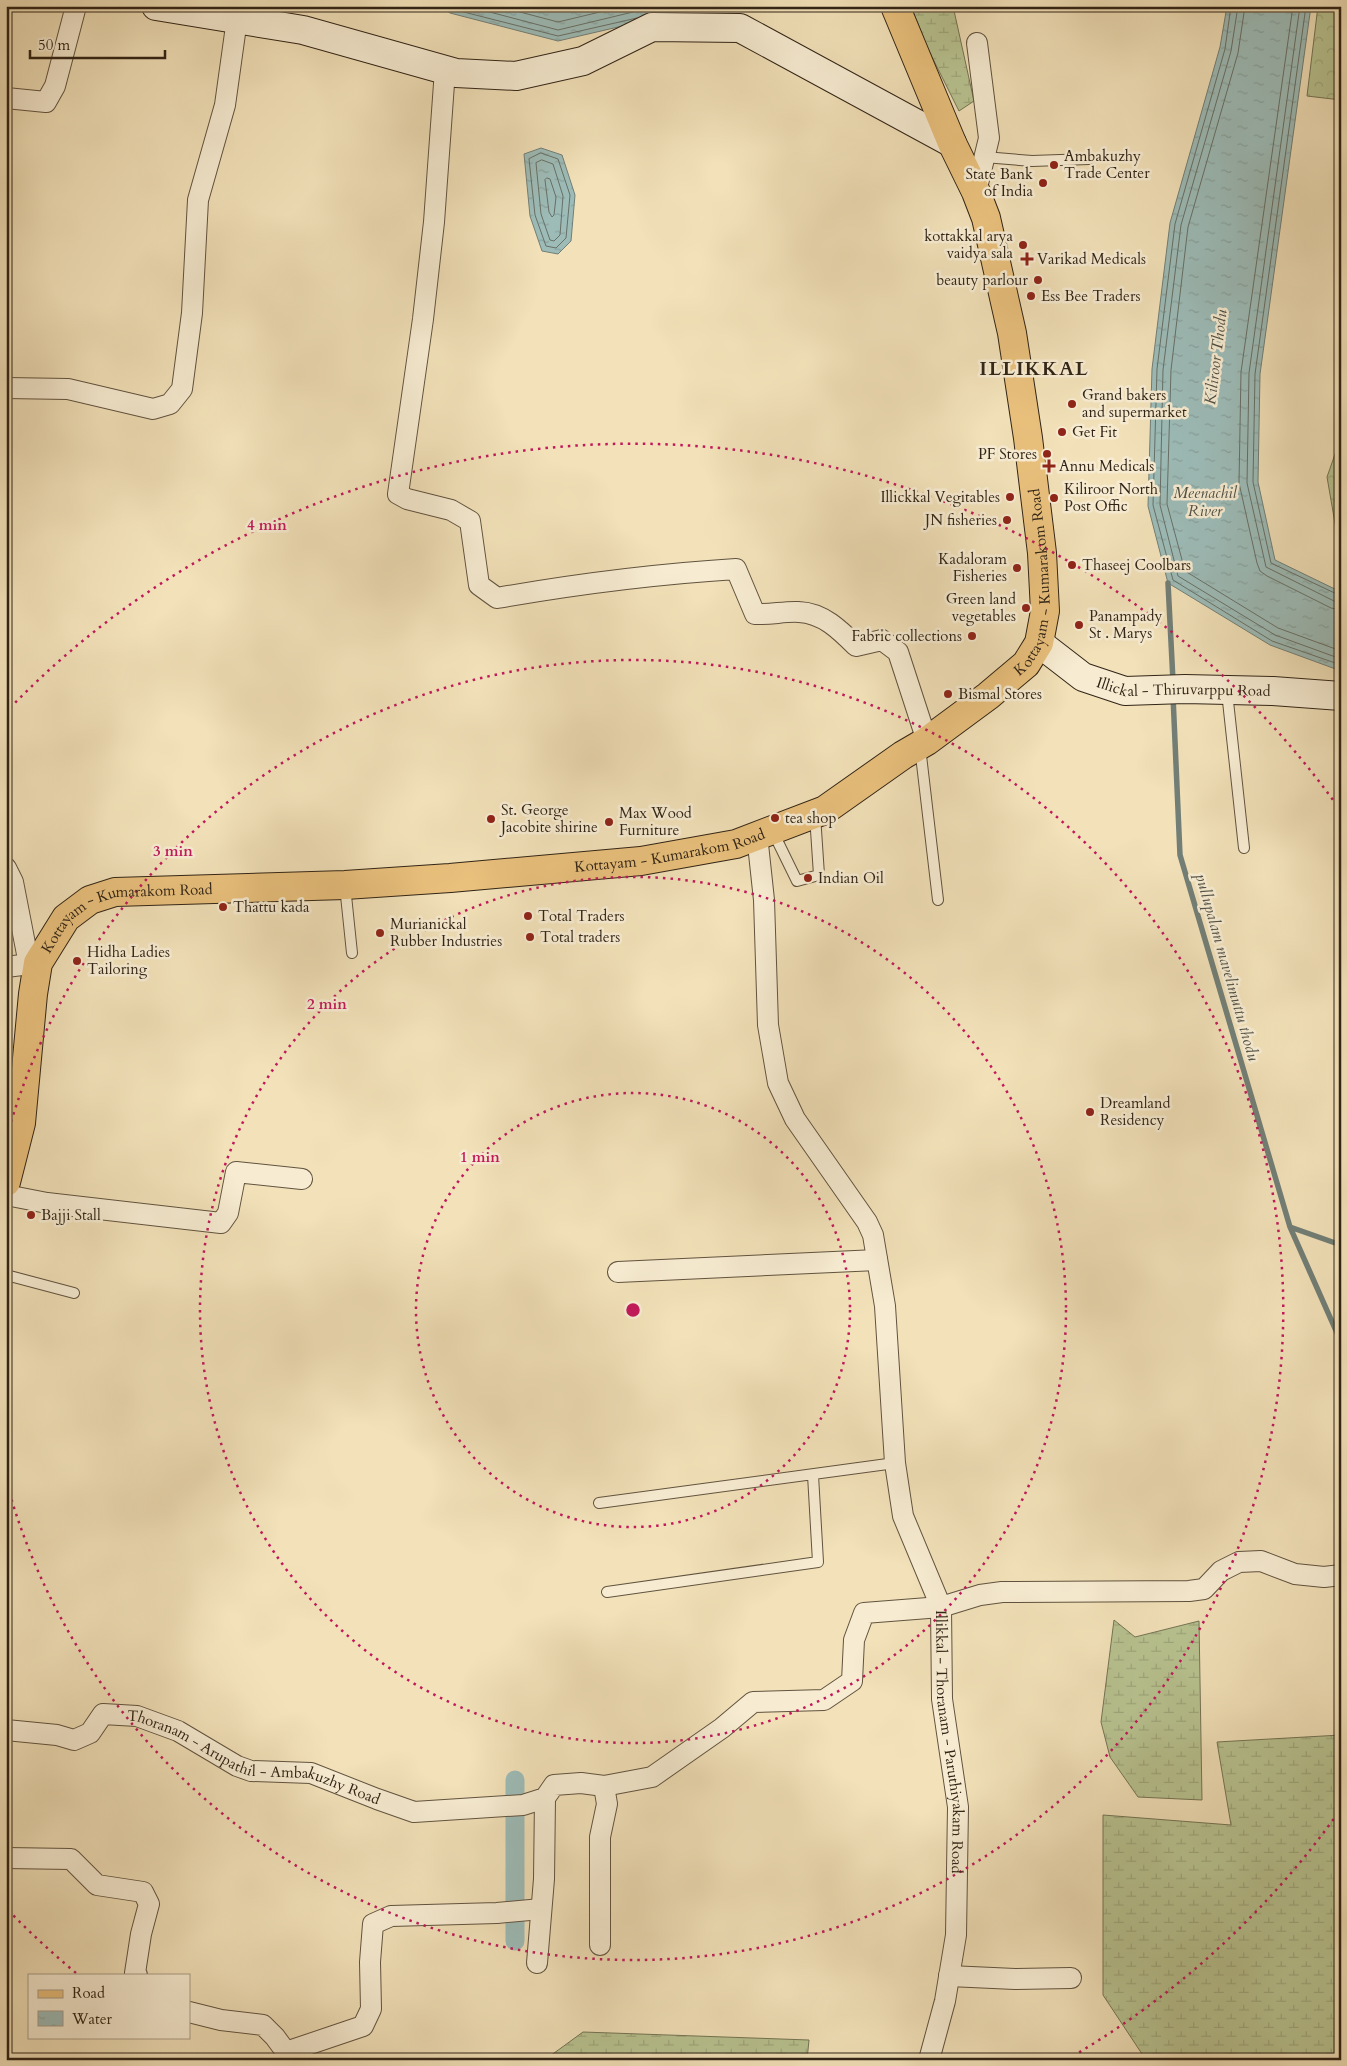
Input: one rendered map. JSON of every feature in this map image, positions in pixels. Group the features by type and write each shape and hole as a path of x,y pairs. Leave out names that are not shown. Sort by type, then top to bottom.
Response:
{"main road":[{"name":"Kottayam - Kumarakom Road","path":"6,1182 21,1123 33,994 33,963 66,918 90,900 115,892 345,885 450,878 641,861 736,844 825,810 923,744 988,696 1026,664 1038,643 1045,610 1042,553 1028,438 1012,333 986,218 976,192 952,143 895,6"}],"street":[{"path":"6,98 46,102 55,86 76,6"},
{"path":"156,6 303,30 456,73 516,76 583,61 652,27 740,28 952,143"},
{"path":"6,388 68,389 154,409 170,404 182,389 192,313 198,200 224,105 237,19"},
{"path":"976,192 989,138 977,43"},
{"path":"445,70 434,222 423,320 398,494 407,499 451,510 470,521 479,585 498,598 548,589 666,573 736,569 755,614 799,612 822,618 840,630 856,646 882,640 898,652 923,744"},
{"name":"Illickal - Thiruvarppu Road","path":"1038,643 1082,677 1125,691 1273,691 1341,696"},
{"name":"Illikkal - Thoranam - Paruthiyakam Road","path":"765,832 764,900 768,1025 778,1083 795,1119 867,1222 873,1235 885,1306 895,1463 903,1516 941,1607 942,1699 958,1807 956,1935 945,2001 929,2060"},
{"path":"6,868 13,882 27,954 33,963 6,967"},
{"path":"6,1195 47,1203 221,1222 228,1213 236,1172 302,1179"},
{"path":"618,1272 877,1260"},
{"path":"941,1607 980,1595 1002,1592 1189,1591 1204,1588 1221,1571 1239,1562 1261,1561 1295,1574 1324,1577 1341,1575"},
{"name":"Thoranam - Arupathil - Ambakuzhy Road","path":"6,1730 57,1735 74,1740 90,1733 103,1714 137,1716 178,1731 244,1768 311,1773 414,1812 517,1806 545,1798 554,1785 581,1783 604,1786 652,1777 722,1728 753,1702 824,1700 852,1680 854,1640 864,1613 941,1607"},
{"path":"600,1945 600,1837 607,1804 604,1786"},
{"path":"537,1963 544,1879 545,1798"},
{"path":"6,1858 70,1858 97,1885 142,1892 149,1904 141,1934 136,1974"},
{"path":"190,2012 221,2020 263,2025 286,2052 363,2026 370,2009 370,1962 373,1924 391,1916 497,1913 541,1909"},
{"path":"949,1976 1015,1979 1071,1978"}],"lane":[{"path":"984,157 1032,160 1089,159"},
{"path":"1227,691 1244,848"},
{"path":"923,744 938,900"},
{"path":"765,832 797,881 819,875 815,814"},
{"path":"345,885 352,953"},
{"path":"6,1275 74,1293"},
{"path":"599,1503 895,1463"},
{"path":"607,1592 818,1562 813,1475"}],"green space":[{"path":"911,6 953,6 974,101 959,111 928,49"},
{"path":"1318,6 1341,6 1341,100 1307,96"},
{"path":"1341,437 1341,558 1327,477"},
{"path":"1114,1620 1135,1637 1199,1621 1202,1800 1138,1797 1110,1757 1101,1722"},
{"path":"1341,1735 1341,2060 1146,2060 1103,1995 1103,1815 1231,1825 1217,1742"},
{"path":"583,2032 809,2040 807,2060 480,2060 550,2056"}],"water":[{"path":"440,6 687,6 674,14 558,41 450,13"},
{"name":"Meenachil River","path":"1227,6 1311,6 1260,374 1258,482 1275,560 1341,592 1341,671 1270,645 1168,583 1148,506 1152,369 1170,223 1220,47"},
{"path":"541,148 562,155 575,195 571,241 558,254 542,251 530,216 524,154"},
{"path":"6,939 12,951 9,1059 6,1078"}],"waterway":[{"name":"pullupalam mavelimuttu thodu","path":"1168,583 1173,681"},
{"name":"pullupalam mavelimuttu thodu","path":"1173,696 1180,855 1290,1227 1341,1342"},
{"path":"1290,1227 1341,1245"},
{"path":"515,1780 515,1798"},
{"path":"515,1815 515,1941"}],"place":[{"name":"Ambakuzhy Trade Center","path":"1054,165"},
{"name":"State Bank of India","path":"1043,183"},
{"name":"kottakkal arya vaidya sala","path":"1023,245"},
{"name":"Varikad Medicals","path":"1027,259"},
{"name":"beauty parlour","path":"1038,280"},
{"name":"Ess Bee Traders","path":"1031,296"},
{"name":"Grand bakers and supermarket","path":"1072,404"},
{"name":"Get Fit","path":"1062,432"},
{"name":"PF Stores","path":"1047,454"},
{"name":"Annu Medicals","path":"1049,466"},
{"name":"Illickkal Vegitables","path":"1010,497"},
{"name":"Kiliroor North Post Offic","path":"1054,498"},
{"name":"JN fisheries","path":"1007,520"},
{"name":"Thaseej Coolbars","path":"1072,565"},
{"name":"Kadaloram Fisheries","path":"1017,568"},
{"name":"Green land vegetables","path":"1026,608"},
{"name":"Panampady St . Marys","path":"1079,625"},
{"name":"Fabric collections","path":"972,636"},
{"name":"Bismal Stores","path":"948,694"},
{"name":"tea shop","path":"775,818"},
{"name":"St. George Jacobite shirine","path":"491,819"},
{"name":"Max Wood Furniture","path":"609,822"},
{"name":"Indian Oil","path":"808,878"},
{"name":"Thattu kada","path":"223,907"},
{"name":"Total Traders","path":"528,916"},
{"name":"Murianickal Rubber Industries","path":"380,933"},
{"name":"Total traders","path":"530,937"},
{"name":"Hidha Ladies Tailoring","path":"77,961"},
{"name":"Dreamland Residency","path":"1090,1112"},
{"name":"Bajji Stall","path":"31,1215"}],"district":[{"name":"ILLIKKAL","path":"1034,368"}],"water label":[{"name":"Kiliroor Thodu","path":"1215,357"}]}
